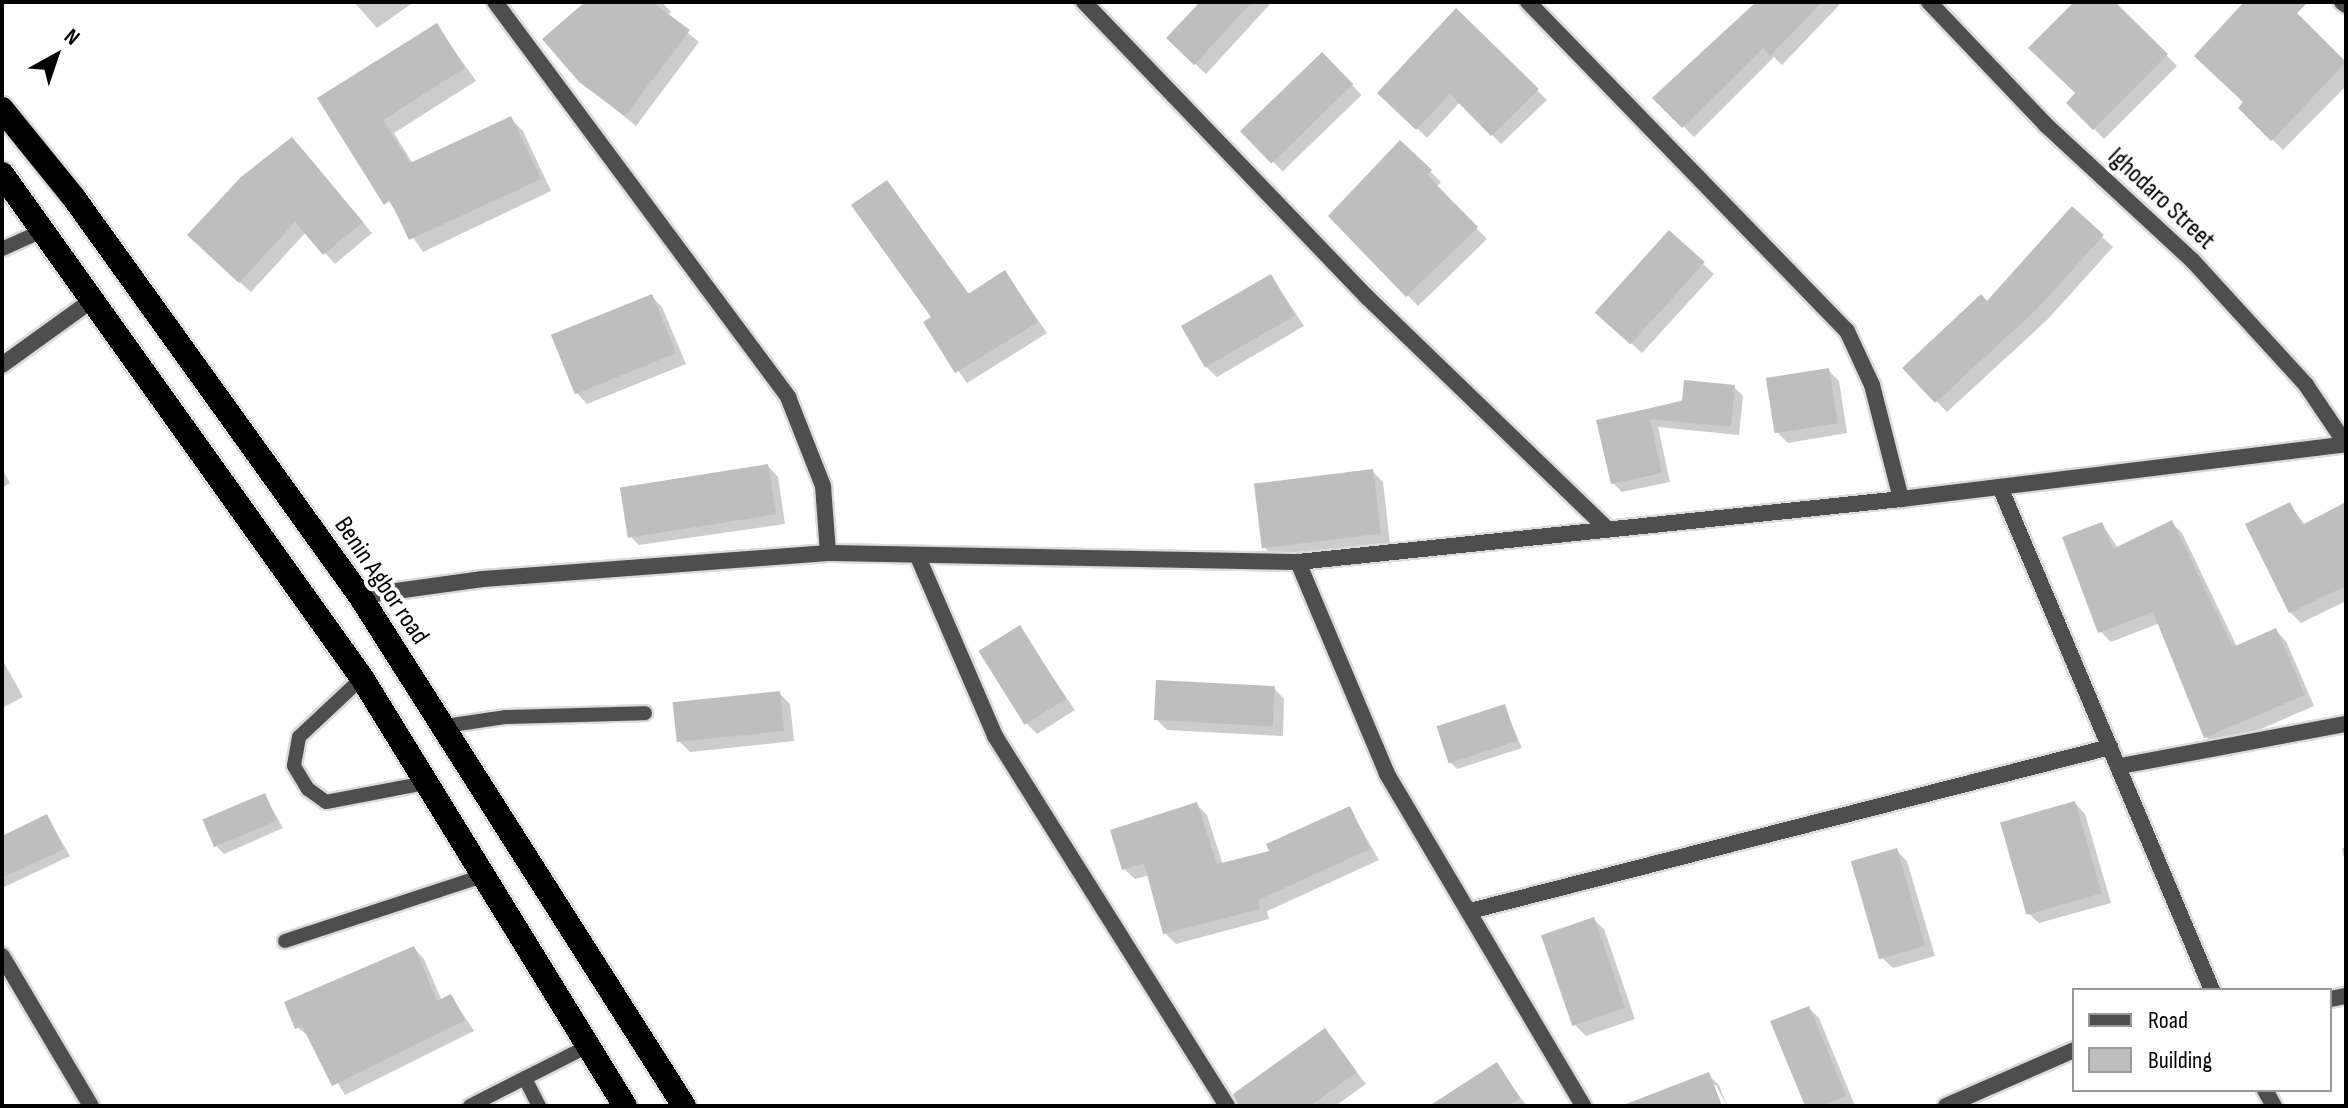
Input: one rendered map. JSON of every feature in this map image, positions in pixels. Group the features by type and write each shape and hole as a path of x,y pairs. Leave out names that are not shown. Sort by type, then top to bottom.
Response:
{"highway":[{"name":"Benin Agbor road","path":"2,109 74,198 360,596 684,1106"},
{"path":"2,174 95,298 362,678 625,1106"}],"street":[{"path":"495,2 788,397 823,486 828,553"},
{"path":"1084,2 1367,297 1604,526"},
{"path":"1528,2 1847,331 1872,385 1901,499"},
{"name":"Ighodaro Street","path":"1929,2 2046,125 2192,260 2306,385 2346,444"},
{"path":"2,365 95,298"},
{"path":"360,596 483,579 828,553 1298,562 1604,526 1901,499 2346,444"},
{"path":"2000,487 2110,747 2121,766 2211,988"},
{"path":"918,557 995,736 1227,1106"},
{"path":"1298,562 1387,774 1583,1106"},
{"path":"2121,766 2346,724"},
{"path":"1470,911 2110,747"},
{"path":"2,956 91,1106"},
{"path":"1946,1106 2072,1051"}],"lane":[{"path":"2,249 44,230"},
{"path":"362,678 299,737 294,766 308,789 326,802 426,783"},
{"path":"445,726 506,717 645,713"},
{"path":"285,941 483,876"},
{"path":"470,1106 588,1046"},
{"path":"525,1078 539,1106"}],"building":[{"path":"585,2 652,2 690,30 625,116 579,82 542,39"},
{"path":"1200,2 1252,2 1194,65 1166,38"},
{"path":"1756,2 1822,2 1770,56 1763,48 1682,128 1652,98"},
{"path":"2074,2 2115,2 2168,54 2093,130 2066,103 2075,93 2028,48"},
{"path":"2244,2 2308,2 2297,13 2346,62 2271,141 2238,108 2243,102 2194,56"},
{"path":"1456,8 1539,89 1491,136 1450,94 1416,130 1377,93"},
{"path":"437,23 465,68 383,120 410,163 511,116 541,179 409,240 390,200 384,205 317,98"},
{"path":"1322,52 1353,84 1271,164 1240,131"},
{"path":"292,137 363,222 323,255 295,222 239,283 187,235 241,177"},
{"path":"1400,140 1432,170 1427,175 1478,227 1406,297 1328,216"},
{"path":"887,180 968,294 1005,270 1038,322 955,373 923,322 931,317 851,205"},
{"path":"2072,206 2104,235 2037,309 1935,403 1902,368 1981,294 1987,301"},
{"path":"1669,230 1705,262 1630,345 1595,312"},
{"path":"1271,274 1295,316 1205,368 1181,326"},
{"path":"652,294 676,353 575,394 551,335"},
{"path":"1829,368 1838,423 1775,433 1766,378"},
{"path":"1684,380 1735,385 1731,427 1650,419 1662,473 1611,484 1596,420 1682,401"},
{"path":"768,464 776,514 628,538 620,487"},
{"path":"1373,469 1381,534 1262,548 1254,484"},
{"path":"2290,502 2302,525 2346,502 2346,586 2289,613 2245,524"},
{"path":"2172,520 2233,647 2276,628 2305,695 2204,738 2153,612 2098,633 2062,537 2102,522 2113,549"},
{"path":"1020,625 1066,699 1025,725 978,651"},
{"path":"1156,680 1275,686 1273,726 1154,720"},
{"path":"780,691 784,731 677,742 673,702"},
{"path":"1505,704 1517,741 1449,763 1437,726"},
{"path":"265,793 277,821 214,847 202,820"},
{"path":"2075,801 2101,893 2026,915 2000,822"},
{"path":"1197,802 1217,864 1269,851 1266,844 1350,806 1370,849 1258,900 1260,909 1163,934 1144,863 1122,870 1110,830"},
{"path":"47,814 64,849 2,878 2,836"},
{"path":"1897,848 1925,946 1879,959 1851,861"},
{"path":"1594,917 1625,1008 1572,1026 1541,935"},
{"path":"414,946 437,1001 451,994 465,1020 332,1086 302,1026 295,1029 284,1002"},
{"path":"1809,1006 1846,1096 1821,1106 1805,1106 1770,1021"},
{"path":"1325,1028 1357,1072 1310,1106 1238,1106 1233,1094"},
{"path":"1497,1062 1520,1098 1508,1106 1429,1106"},
{"path":"1709,1072 1722,1106 1626,1104"}]}
